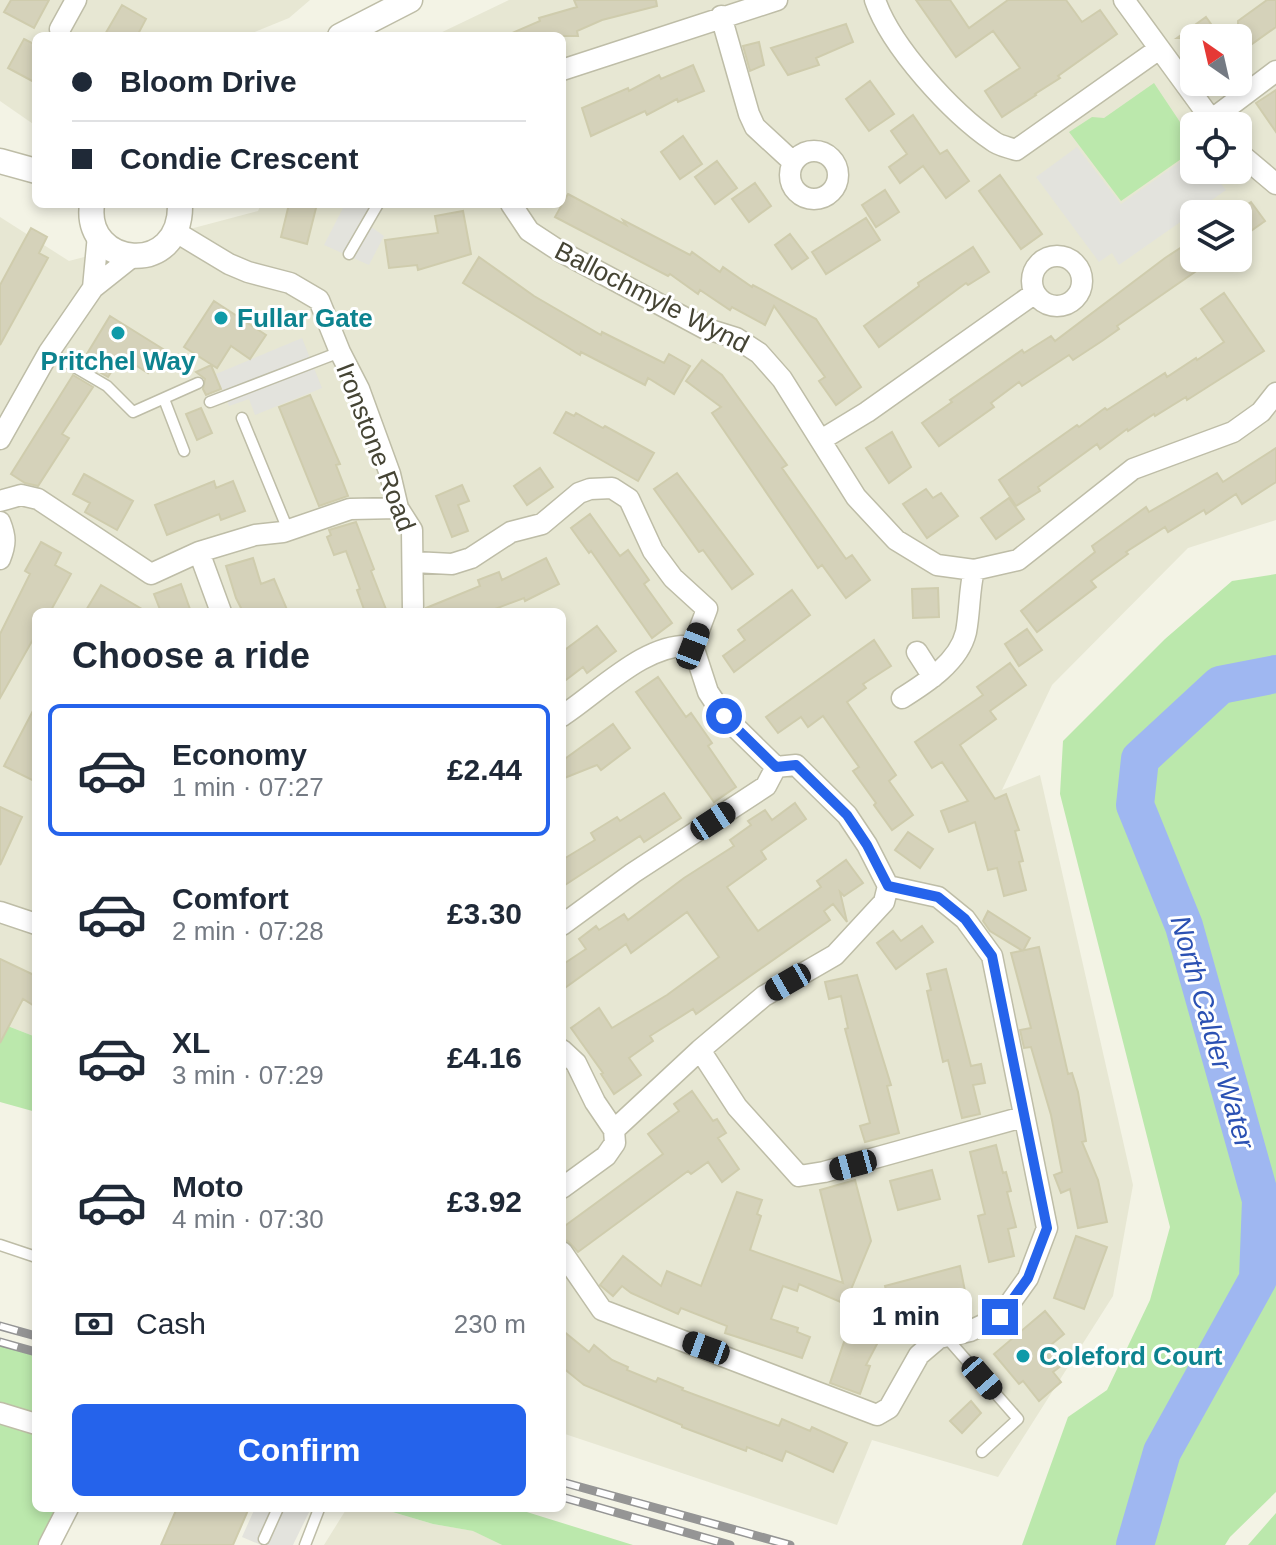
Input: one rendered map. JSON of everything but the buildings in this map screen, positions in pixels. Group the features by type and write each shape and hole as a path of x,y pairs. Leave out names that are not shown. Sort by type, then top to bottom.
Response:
{"street":[{"path":"60,29 76,0"},
{"path":"348,32 410,0"},
{"path":"566,69 777,0"},
{"path":"875,0 893,35 939,94 995,143 1016,150 1159,49"},
{"path":"1124,0 1205,112"},
{"path":"721,16 755,127 793,162"},
{"path":"1226,112 1276,71"},
{"path":"1252,164 1276,184"},
{"path":"0,439 49,352 93,288 132,257 158,251 176,232 180,208"},
{"name":"Ballochmyle Wynd","path":"514,208 529,231 558,250 704,328 736,338 759,353 782,379 856,497 896,540 937,565 974,570 1018,560 1133,469 1233,432 1261,412 1276,393"},
{"path":"94,221 107,246 132,257"},
{"path":"93,288 94,221"},
{"name":"Ironstone Road","path":"176,232 229,264 290,283 319,300 359,389 390,474 398,508 412,530 413,608"},
{"path":"821,440 867,412 1035,293"},
{"path":"414,562 452,564 471,558 511,532 542,524 579,493 612,488 629,499 653,551 673,578 707,609 693,646 708,692 724,716 776,767"},
{"path":"0,501 21,495 38,499 151,574 199,552 255,535 288,530 350,509 398,508"},
{"path":"0,522 6,535 0,559"},
{"path":"199,552 220,608"},
{"path":"902,698 933,677 961,648 974,570"},
{"path":"566,713 626,669 655,653 676,644 693,646"},
{"path":"917,652 933,677"},
{"path":"614,1130 764,996 835,955 884,902 888,886 847,815 796,765 776,767"},
{"path":"566,922 633,873 766,786 776,767"},
{"path":"566,1258 602,1310 877,1415 889,1408 919,1355 939,1338 970,1331 1000,1317 1028,1278 1047,1228 992,956 965,919 938,897 888,886"},
{"path":"0,912 32,923"},
{"path":"700,1050 737,1107 799,1176 824,1172 1023,1117"},
{"path":"566,1054 576,1063 595,1102 614,1130 615,1143 606,1156 566,1185"},
{"path":"0,1413 32,1423"},
{"path":"53,1544 66,1512"}],"lane":[{"path":"349,254 376,208"},
{"path":"49,352 107,386 133,412 198,383"},
{"path":"210,402 340,352"},
{"path":"164,399 184,451"},
{"path":"242,418 288,530"},
{"path":"0,1245 32,1256"},
{"path":"946,1337 1018,1419 982,1452"},
{"path":"264,1539 276,1512"},
{"path":"305,1545 318,1512"}],"shaded area":[{"path":"0,0 310,0 289,18 255,32 32,32 32,123 0,101"},
{"path":"509,0 1276,0 1276,520 1188,548 1052,685 1002,790 1040,775 1133,1185 1113,1296 998,1477 872,1440 837,1525 566,1434 566,608 32,608 32,1035 0,1023 0,217 69,261 258,211 259,208 566,208 566,32 442,32"},
{"path":"1077,147 1121,204 1180,162 1180,184 1221,184 1226,190 1212,200 1180,200 1180,222 1119,265 1112,253 1099,262 1036,177"},
{"path":"343,208 376,208 382,211 370,226 384,236 369,265 324,245"},
{"path":"302,338 322,388 255,415 249,399 229,406 216,374"},
{"path":"253,1512 309,1512 293,1545 261,1545 242,1537"},
{"path":"345,1512 392,1512 433,1524 474,1531 502,1545 324,1545"}],"green space":[{"path":"1154,83 1180,122 1180,160 1121,201 1069,132 1092,117 1104,118"},
{"path":"1276,574 1276,1492 1225,1545 1022,1545 1068,1417 1107,1390 1150,1300 1170,1227 1060,794 1063,741 1165,639 1232,581"},
{"path":"0,1023 32,1035 32,1111 0,1102"},
{"path":"0,1345 32,1354 32,1512 57,1512 41,1545 0,1545"},
{"path":"392,1512 527,1512 633,1545 502,1545 473,1531"},
{"path":"1276,1513 1276,1545 1248,1545"}],"waterway":[{"name":"North Calder Water","path":"1135,1545 1162,1452 1258,1279 1261,1200 1184,926 1135,805 1140,759 1220,685 1276,674"}],"railway":[{"path":"0,1326 32,1335"},
{"path":"0,1342 32,1351"},
{"path":"566,1483 790,1545"},
{"path":"566,1498 730,1545"}],"place":[{"name":"Fullar Gate","path":"221,318"},
{"name":"Pritchel Way","path":"118,333"},
{"name":"Coleford Court","path":"1023,1356"}],"route":[{"path":"724,716 776,767 796,765 847,815 888,886 938,897 965,919 992,956 1047,1228 1028,1278 1000,1317"}]}
